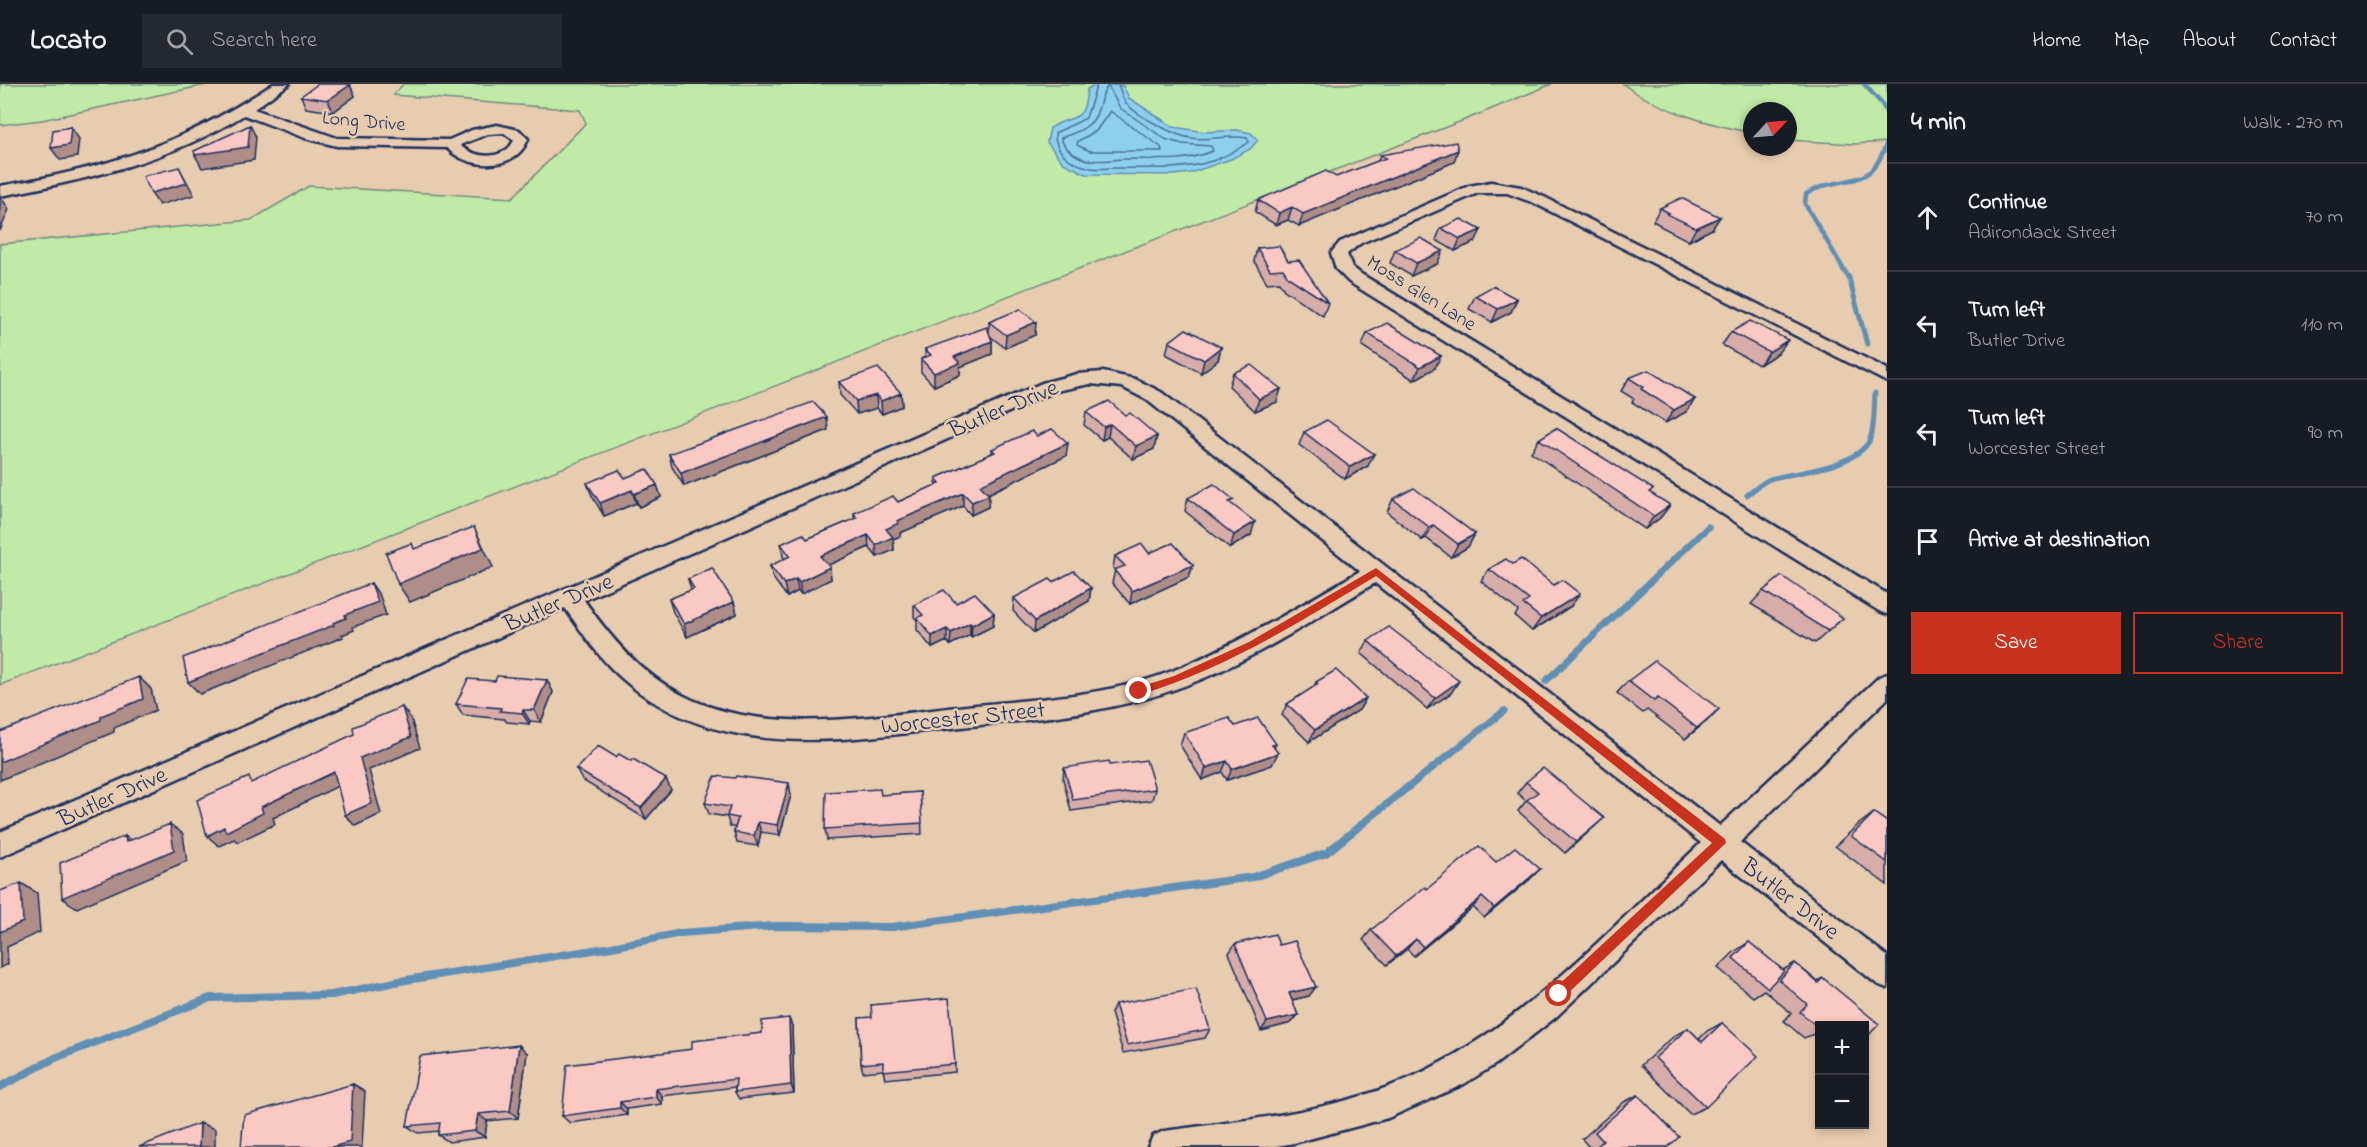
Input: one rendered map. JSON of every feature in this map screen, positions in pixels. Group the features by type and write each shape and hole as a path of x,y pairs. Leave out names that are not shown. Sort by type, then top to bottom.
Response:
{"street":[{"path":"0,191 59,180 118,165 173,146 243,110 282,84"},
{"name":"Long Drive","path":"243,110 310,135 338,142 451,144"},
{"name":"Moss Glen Lane","path":"1887,376 1539,200 1514,190 1493,186 1474,189 1355,240 1339,253 1344,269 1355,278 1887,605"},
{"name":"Butler Drive","path":"0,845 1049,387 1091,377 1111,378 1130,382 1154,396 1887,974"},
{"name":"Worcester Street","path":"570,597 617,662 637,680 662,696 688,709 717,719 754,727 791,731 825,731 1064,706 1139,691 1177,679 1243,650 1376,572"},
{"path":"1164,1147 1293,1128 1345,1116 1421,1089 1452,1074 1523,1024 1559,994 1887,684"}],"green space":[{"path":"0,84 210,84 42,120 0,125"},
{"path":"403,84 1552,84 1467,119 0,685 0,244 251,220 309,186 512,198 586,123 580,110 394,95"},
{"path":"1623,84 1887,84 1887,142 1854,144 1797,141 1797,102 1743,102 1743,131 1702,121 1668,109"}],"water":[{"path":"1096,84 1123,86 1129,98 1173,127 1205,132 1237,130 1251,133 1258,140 1250,149 1231,159 1190,173 1173,175 1086,174 1063,163 1047,142 1050,128 1081,113 1086,101 1087,89"}],"building":[{"path":"318,84 350,85 328,100 301,96"},
{"path":"250,125 248,147 195,155 194,151"},
{"path":"71,127 69,145 51,148 53,130"},
{"path":"1456,142 1458,150 1303,214 1292,207 1279,213 1258,200 1326,171 1336,177 1386,158 1380,155"},
{"path":"179,167 187,183 151,193 143,176"},
{"path":"1681,198 1720,217 1696,228 1667,214 1669,213 1660,208"},
{"path":"1461,219 1481,230 1460,239 1441,228"},
{"path":"1421,238 1443,251 1416,263 1395,250"},
{"path":"1279,246 1288,261 1299,260 1328,303 1288,277 1283,269 1270,270 1257,248"},
{"path":"1493,286 1517,299 1498,309 1475,296"},
{"path":"1020,309 1036,322 1006,335 989,322"},
{"path":"1750,321 1788,340 1769,352 1731,332"},
{"path":"1387,323 1441,356 1420,367 1367,333"},
{"path":"987,327 992,341 954,357 960,363 934,373 921,359 931,355 925,349"},
{"path":"1186,329 1221,347 1204,360 1169,342"},
{"path":"1251,365 1281,389 1259,399 1233,373"},
{"path":"878,368 901,393 881,401 876,395 856,401 839,382"},
{"path":"1648,370 1695,399 1674,410 1641,389 1643,387 1629,378"},
{"path":"1109,401 1125,415 1130,413 1157,436 1136,446 1110,424 1104,427 1086,412"},
{"path":"813,402 827,417 681,473 669,454"},
{"path":"1327,420 1374,454 1350,467 1304,432"},
{"path":"1556,428 1653,489 1649,492 1670,505 1654,516 1539,439"},
{"path":"1052,429 1068,443 980,485 989,495 972,502 963,493 897,521 899,523 886,529 893,537 876,545 868,535 820,556 830,567 799,582 796,579 784,584 770,566 790,556 781,544 803,534 807,539 857,518 854,513 893,496 898,502 940,483 936,478 995,452 992,449 1032,431 1037,436"},
{"path":"647,469 657,485 634,494 632,490 600,503 587,483 619,470 625,478"},
{"path":"1214,484 1234,500 1229,502 1255,522 1234,535 1188,498"},
{"path":"1414,488 1475,534 1458,544 1433,525 1429,527 1393,499"},
{"path":"474,527 483,548 398,584 386,553 412,543 414,549"},
{"path":"1173,543 1193,565 1132,591 1114,570 1125,566 1115,556 1142,544 1149,553"},
{"path":"1506,559 1513,564 1521,559 1554,585 1562,580 1580,594 1541,618 1523,604 1529,600 1489,569"},
{"path":"712,568 734,602 684,624 669,599 694,589 688,579"},
{"path":"1074,571 1091,588 1035,621 1014,598 1050,579 1053,582"},
{"path":"1782,576 1843,618 1828,631 1763,591"},
{"path":"371,583 378,602 345,615 346,618 333,623 334,625 188,682 183,658"},
{"path":"944,590 956,603 975,593 994,613 951,633 947,629 932,636 917,618 923,615 914,605"},
{"path":"1389,627 1459,681 1435,698 1368,641"},
{"path":"1655,661 1719,709 1697,728 1658,698 1654,701 1628,681"},
{"path":"1336,670 1366,698 1315,730 1287,704"},
{"path":"497,676 547,680 534,710 523,710 522,713 500,711 501,708 456,704 468,679 495,681"},
{"path":"139,677 143,699 101,716 101,720 0,762 0,732"},
{"path":"402,707 411,737 360,758 372,803 345,815 334,772 261,807 263,813 226,832 224,827 207,836 197,800 249,777 251,783 354,734 353,727"},
{"path":"1229,718 1235,726 1258,718 1276,744 1272,745 1278,753 1232,769 1227,761 1206,768 1184,733"},
{"path":"598,746 616,757 619,754 631,761 633,759 666,779 641,808 576,769"},
{"path":"1146,760 1155,789 1073,800 1064,768 1109,761 1110,765"},
{"path":"1543,768 1604,818 1576,842 1527,800 1538,792 1526,782"},
{"path":"715,776 735,778 736,776 789,783 777,825 758,822 754,836 734,832 738,818 727,816 730,807 705,803"},
{"path":"880,789 881,795 920,792 922,823 825,829 826,792"},
{"path":"1874,813 1887,822 1887,862 1851,836"},
{"path":"170,824 174,850 62,898 60,863 125,836 126,842"},
{"path":"1479,846 1496,862 1515,847 1540,869 1494,908 1482,897 1423,947 1416,939 1396,956 1371,930 1425,887 1427,889"},
{"path":"21,883 23,922 0,932 0,891"},
{"path":"1275,934 1279,945 1295,941 1316,987 1289,993 1298,1015 1267,1022 1235,944"},
{"path":"1749,942 1784,971 1768,988 1733,958"},
{"path":"1795,963 1818,983 1823,978 1879,1024 1869,1035 1869,1021 1815,1021 1815,1025 1800,1012 1807,1004 1779,980"},
{"path":"1196,989 1210,1029 1127,1045 1115,1004"},
{"path":"949,998 955,1064 883,1071 883,1062 861,1064 859,1018 872,1017 871,1005"},
{"path":"789,1018 791,1085 735,1092 736,1079 656,1089 656,1097 620,1102 620,1108 562,1116 567,1065 692,1049 692,1041 762,1033 762,1021"},
{"path":"1722,1023 1758,1056 1706,1107 1655,1058 1688,1028 1702,1042"},
{"path":"519,1045 510,1111 478,1114 475,1131 438,1135 440,1123 407,1126 420,1056"},
{"path":"353,1084 350,1142 332,1147 241,1147 244,1115"},
{"path":"1638,1095 1679,1137 1668,1147 1596,1147 1603,1141 1595,1132"},
{"path":"200,1123 199,1147 139,1147"}],"waterway":[{"path":"1864,84 1882,104 1887,114"},
{"path":"1844,270 1805,204 1806,194 1820,187 1864,176 1880,159 1887,142"},
{"path":"1843,269 1849,278 1867,344"},
{"path":"1747,495 1770,479 1836,464 1860,451 1868,443 1872,433 1875,393"},
{"path":"1546,681 1708,527"},
{"path":"1406,789 1504,711"},
{"path":"0,1087 55,1058 210,998 332,995 400,981 612,947 681,933 774,926 892,927 1253,877 1326,853 1408,787"}],"route":[{"path":"1139,691 1215,664 1252,645 1376,572 1720,843 1559,994"}]}
